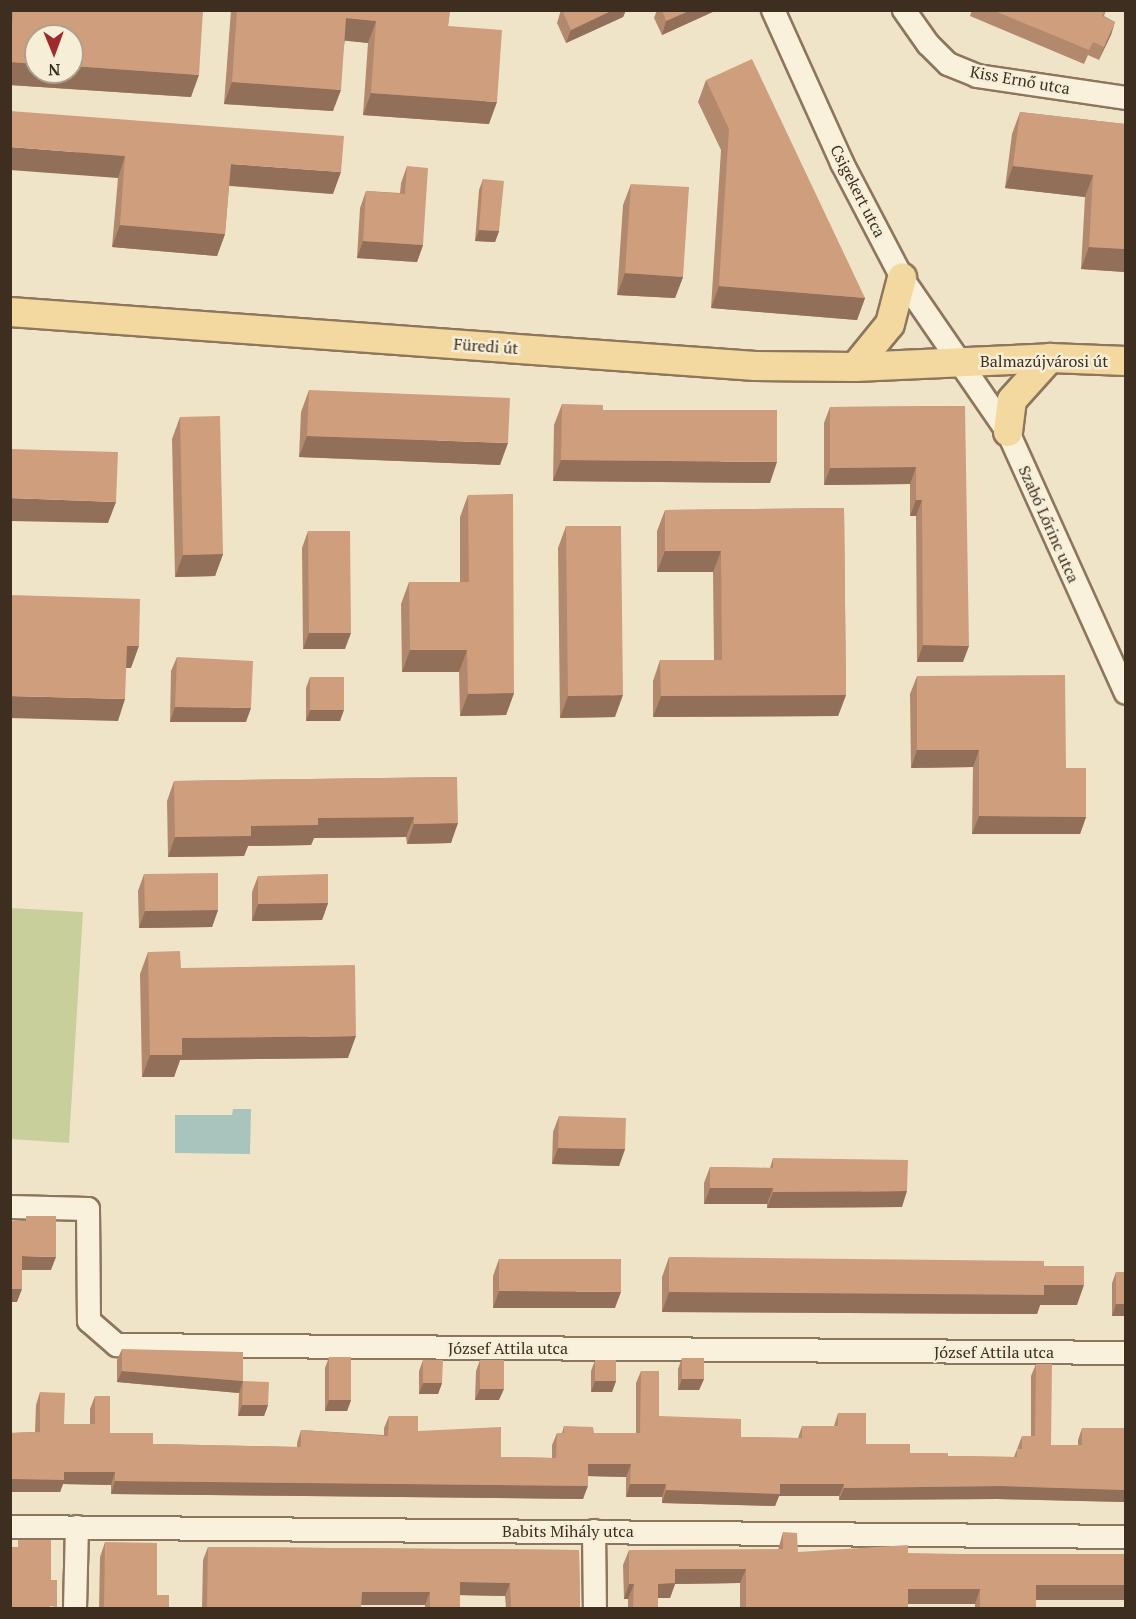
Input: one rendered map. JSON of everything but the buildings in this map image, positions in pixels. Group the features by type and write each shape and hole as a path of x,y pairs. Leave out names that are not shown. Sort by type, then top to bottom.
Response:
{"main road":[{"path":"855,368 890,324 902,278"},
{"name":"Füredi út","path":"10,312 755,366 855,368 962,362"},
{"path":"1008,432 1012,400 1050,358"},
{"name":"Balmazújvárosi út","path":"962,362 1050,358 1125,361"}],"street":[{"name":"Csigekert utca","path":"773,10 842,163 902,278 962,362"},
{"name":"Kiss Ernő utca","path":"904,10 928,44 948,64 977,76 1125,98"},
{"name":"Szabó Lőrinc utca","path":"962,362 1008,432 1124,685"},
{"name":"József Attila utca","path":"10,1207 88,1209 89,1321 117,1345 1125,1353"},
{"name":"Babits Mihály utca","path":"10,1527 1125,1537"},
{"path":"75,1608 77,1527"},
{"path":"594,1531 595,1608"}],"green space":[{"path":"10,908 83,912 69,1143 11,1139"}],"water":[{"path":"233,1109 251,1109 250,1154 175,1153 175,1115 232,1115"}]}
